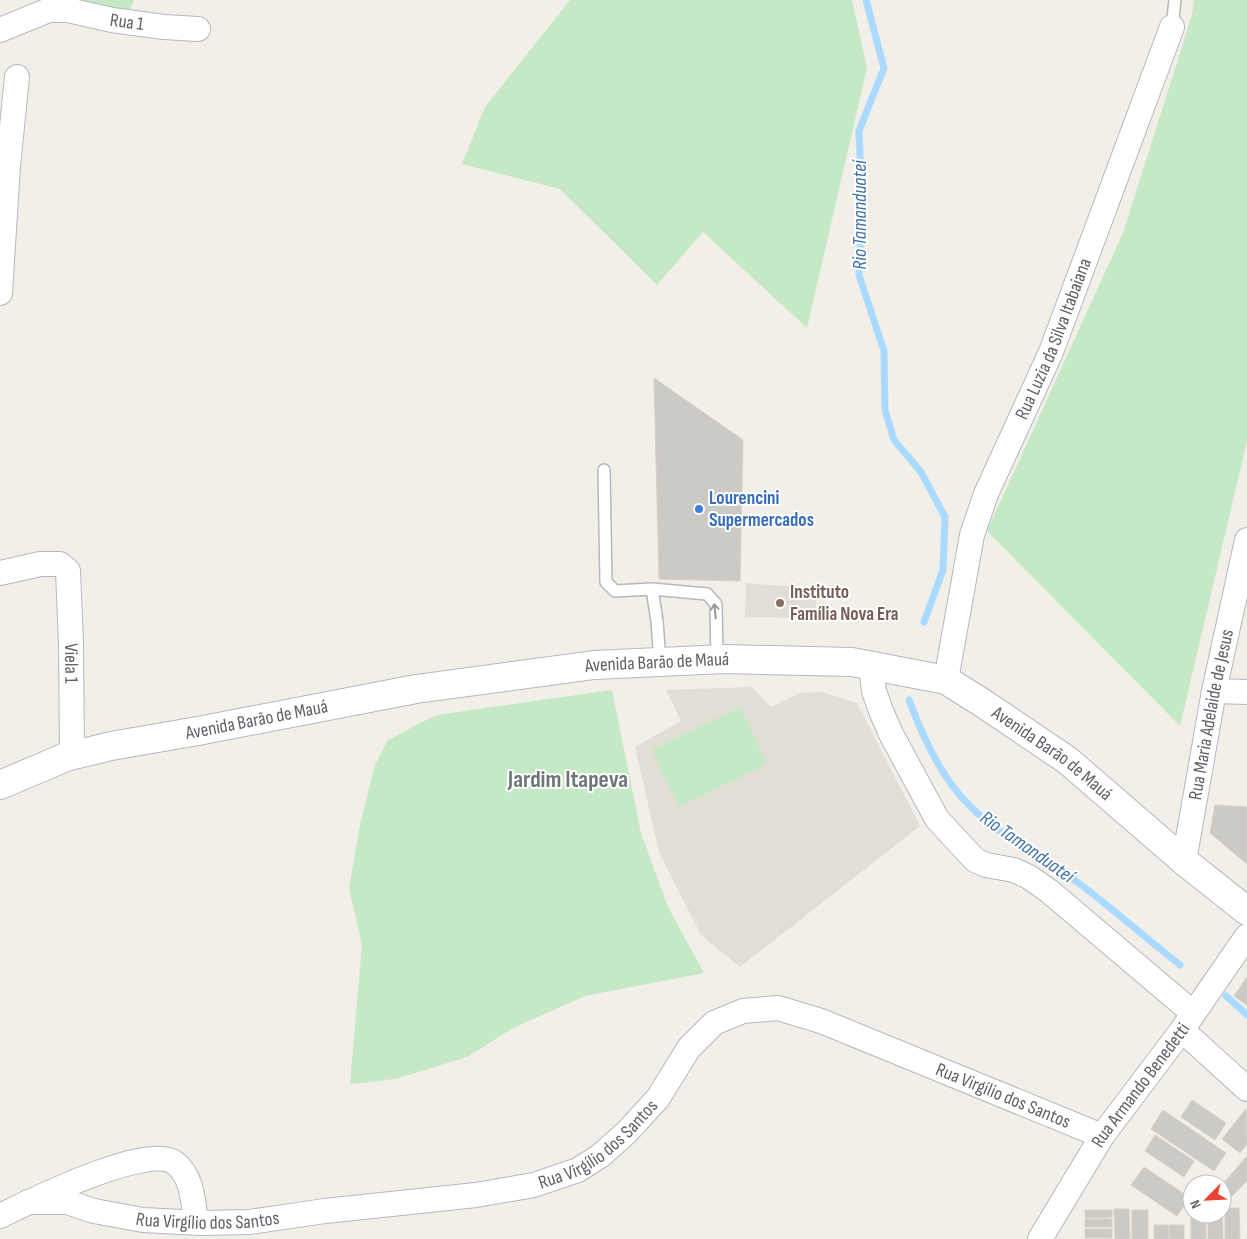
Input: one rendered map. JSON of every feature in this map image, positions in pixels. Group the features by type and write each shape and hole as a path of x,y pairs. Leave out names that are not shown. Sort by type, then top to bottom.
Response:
{"street":[{"name":"Rua 1","path":"0,30 49,10 68,10 112,20 164,27 198,29"},
{"name":"Rua Luzia da Silva Itabaiana","path":"946,680 972,534 986,494 1051,352 1172,27"},
{"path":"0,293 4,165 17,78"},
{"name":"Rua Maria Adelaide de Jesus","path":"1184,861 1214,690 1247,540"},
{"name":"Viela 1","path":"0,573 40,564 60,564 68,572 72,755"},
{"name":"Avenida Barão de Mauá","path":"0,785 72,755 416,689 594,665 717,660 852,662 946,680 1067,760 1184,861 1247,911"},
{"path":"871,665 874,691 881,711 891,734 937,820 975,860 986,865 1014,870 1049,891 1187,1021 1247,1089"},
{"path":"1214,690 1247,692"},
{"name":"Rua Armando Benedetti","path":"1040,1239 1102,1136 1247,936"},
{"name":"Rua Virgílio dos Santos","path":"28,1202 67,1202 94,1210 143,1220 249,1222 325,1211 476,1195 534,1185 578,1170 600,1156 627,1132 658,1098 689,1048 714,1023 743,1011 778,1008 821,1021 1102,1136"},
{"path":"0,1216 106,1169 143,1160 163,1158 175,1162 190,1183 196,1222"}],"lane":[{"name":"Rua Luzia da Silva Itabaiana","path":"1172,27 1175,0"},
{"path":"604,470 606,582 615,591 652,589 707,594 716,604 717,660"},
{"path":"652,589 660,662"}],"shaded area":[{"name":"Instituto Família Nova Era","path":"746,583 817,589 815,618 745,617"},
{"path":"752,687 771,707 799,693 822,692 857,703 920,826 740,967 701,935 659,852 635,747 681,721 666,690"}],"green space":[{"path":"72,0 134,0 127,16"},
{"path":"570,0 852,0 867,68 807,328 703,232 657,285 560,189 462,164 485,107"},
{"path":"1194,0 1247,0 1247,441 1180,726 987,531 1123,233 1192,15"},
{"path":"612,690 641,833 668,907 704,973 585,996 513,1028 467,1057 395,1079 350,1084 362,945 349,888 360,825 375,765 388,740 436,715"},
{"path":"740,707 767,764 679,807 652,750"}],"building":[{"name":"Lourencini Supermercados","path":"654,378 743,440 740,581 659,579"},
{"path":"1215,805 1247,807 1247,864 1210,833"},
{"path":"1247,977 1247,1005 1234,996"},
{"path":"1192,1100 1226,1123 1215,1140 1181,1117"},
{"path":"1246,1109 1247,1144 1240,1153 1222,1139"},
{"path":"1163,1110 1226,1153 1214,1171 1151,1129"},
{"path":"1155,1135 1194,1161 1186,1174 1182,1174 1182,1176 1145,1151"},
{"path":"1247,1156 1247,1181 1232,1196 1231,1174"},
{"path":"1144,1167 1182,1193 1182,1209 1177,1216 1131,1185"},
{"path":"1232,1208 1239,1208 1240,1239 1225,1239 1225,1224 1232,1224"},
{"path":"1114,1209 1129,1209 1130,1239 1115,1239"},
{"path":"1085,1210 1112,1210 1112,1217 1085,1218"},
{"path":"1132,1210 1148,1210 1148,1239 1132,1239"},
{"path":"1085,1219 1112,1219 1112,1227 1085,1227"},
{"path":"1191,1224 1206,1224 1206,1239 1191,1239"},
{"path":"1208,1224 1223,1224 1223,1239 1208,1239"},
{"path":"1154,1225 1168,1225 1169,1239 1154,1239"},
{"path":"1169,1225 1184,1225 1184,1239 1170,1239"},
{"path":"1085,1229 1112,1229 1112,1238 1085,1238"}],"waterway":[{"name":"Rio Tamanduateí","path":"866,0 884,68 859,131 862,203 859,275 884,351 885,410 894,440 921,472 945,517 943,570 924,622"},
{"name":"Rio Tamanduateí","path":"909,700 920,728 942,770 959,794 981,817 1080,884 1180,965"},
{"name":"Rio Tamanduateí","path":"1226,996 1247,1015"}],"place":[{"name":"Lourencini Supermercados","path":"699,509"},
{"name":"Instituto Família Nova Era","path":"780,603"}],"district":[{"name":"Jardim Itapeva","path":"568,779"}]}
